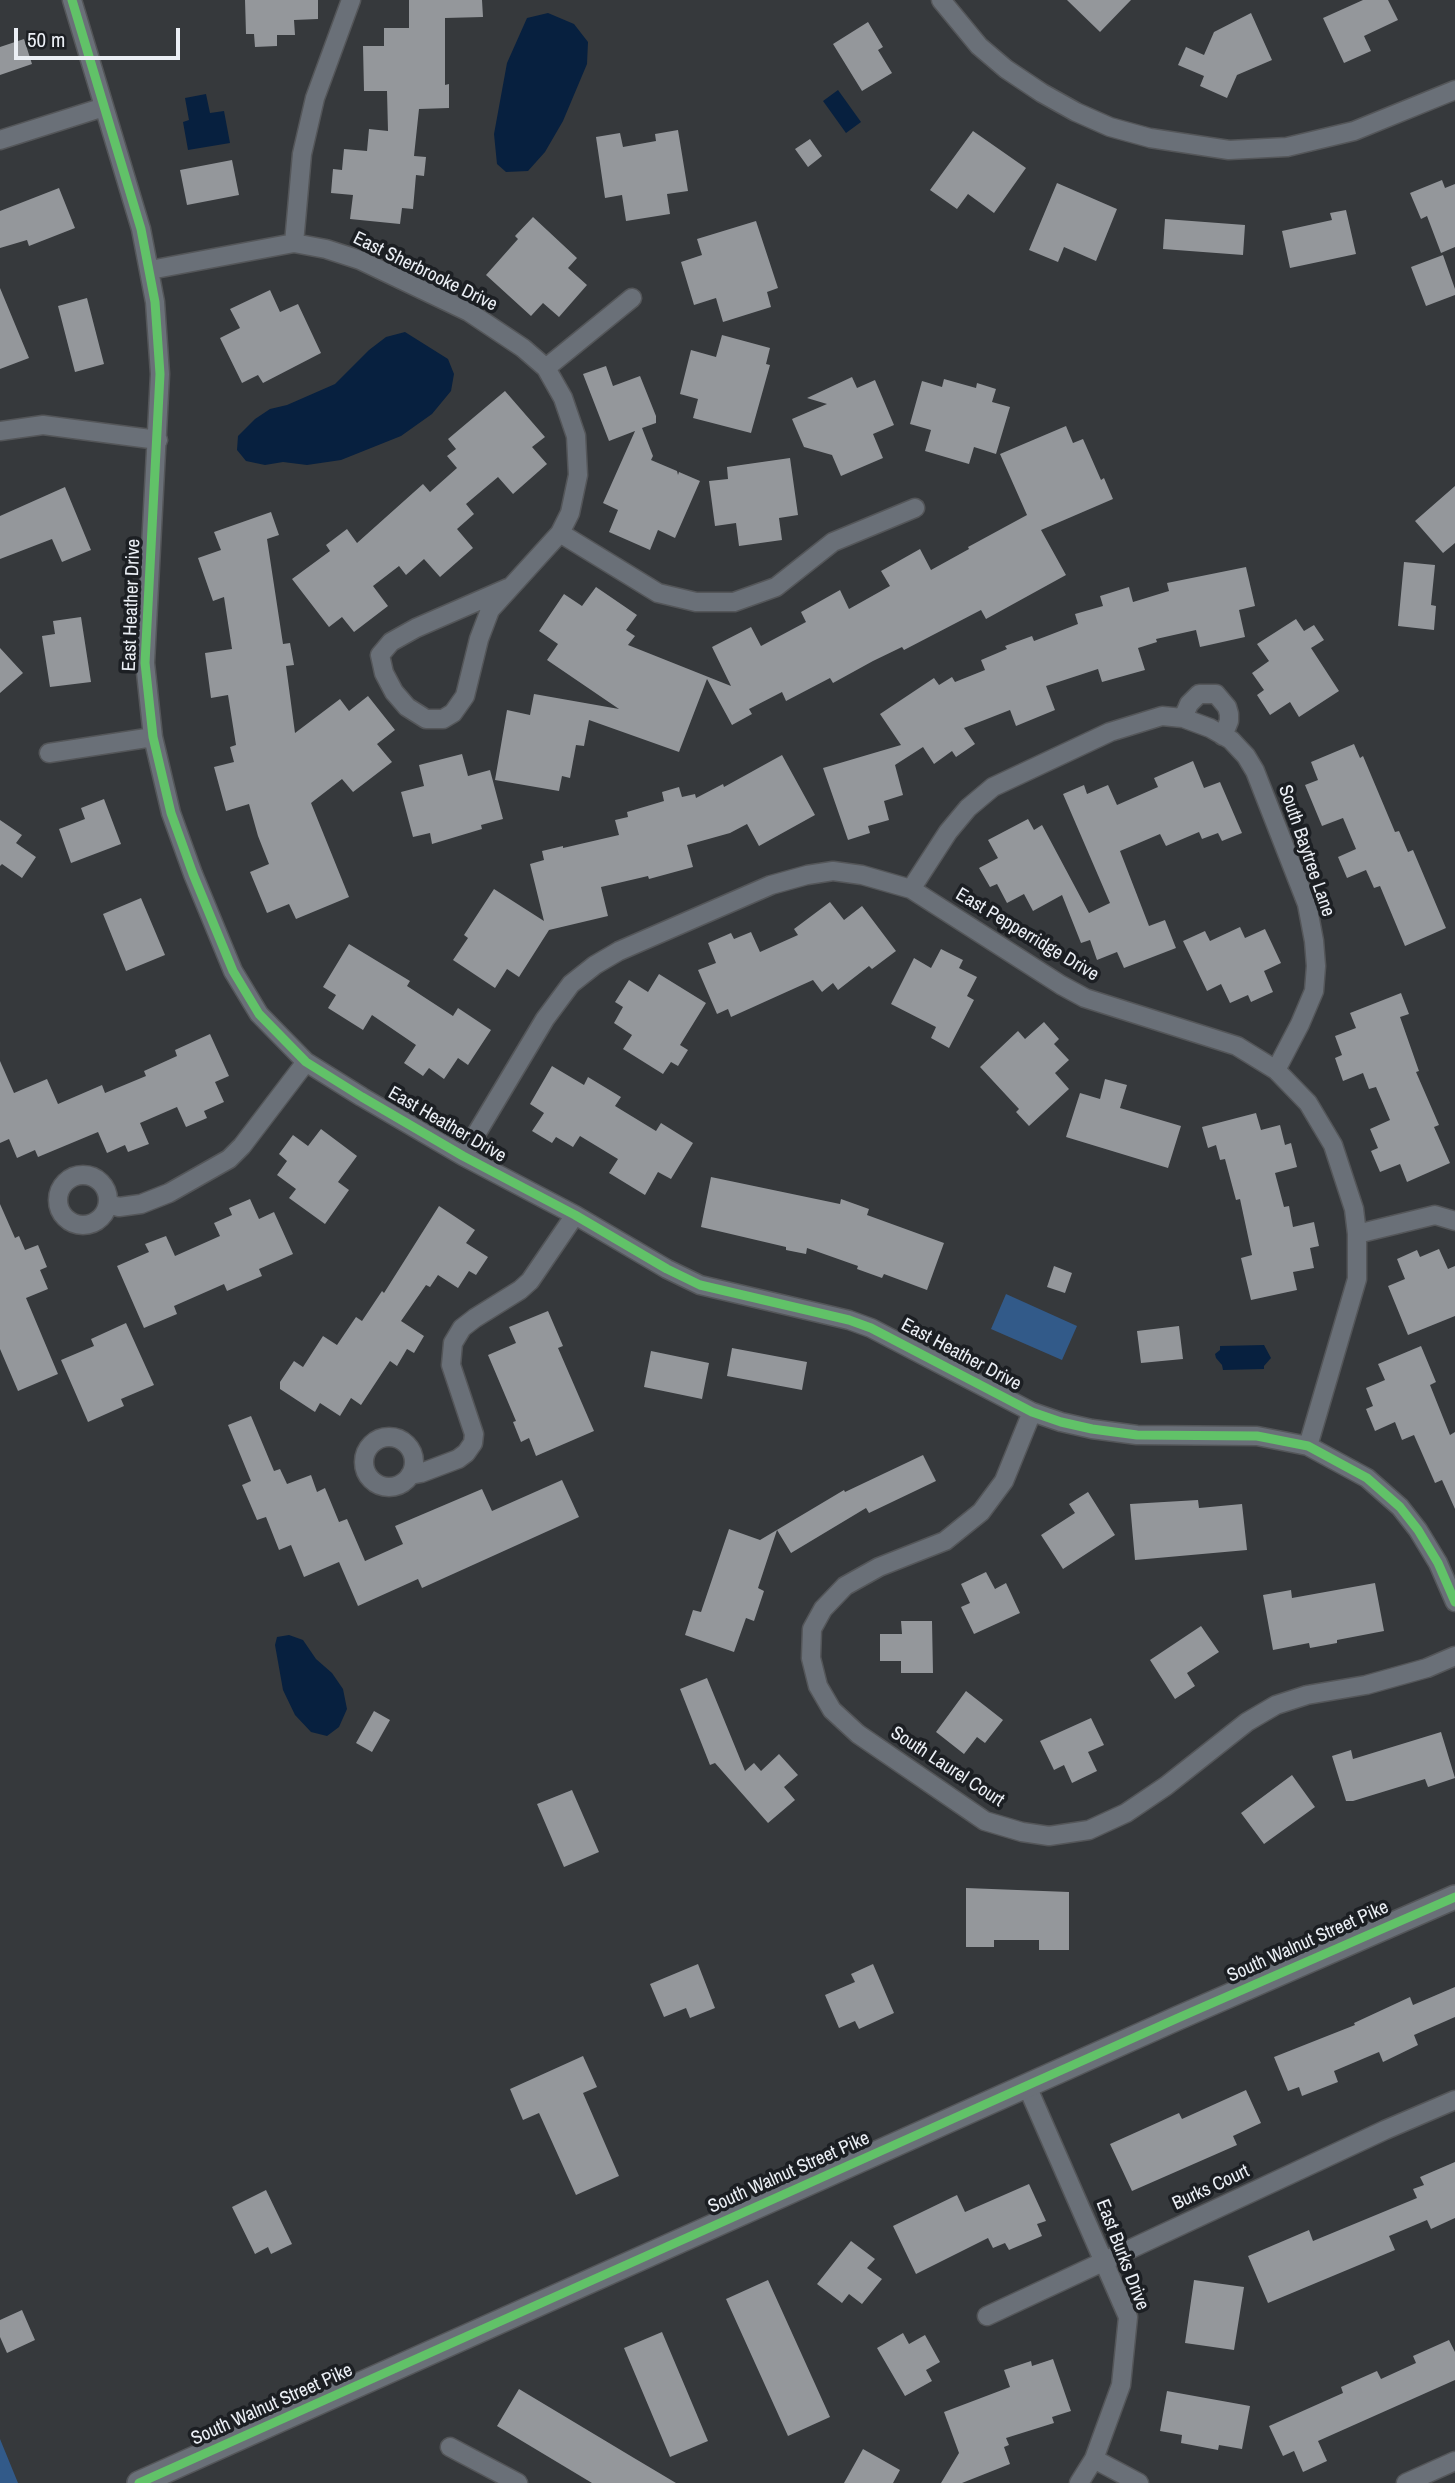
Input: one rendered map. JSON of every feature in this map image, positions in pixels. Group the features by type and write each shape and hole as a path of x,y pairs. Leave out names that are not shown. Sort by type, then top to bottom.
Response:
{"street":[{"name":"East Heather Drive","path":"72,0 141,229 150,270 159,338 158,440 145,663 153,737 171,813 193,874 233,971 259,1014 306,1062 463,1156 700,1285 849,1320 871,1328 1032,1412 1092,1429 1137,1435 1257,1436 1308,1446 1367,1478 1400,1507 1438,1563 1455,1602"},
{"path":"941,0 979,46 1006,69 1042,93 1110,127 1161,140 1229,150 1287,146 1354,131 1455,90"},
{"path":"295,243 302,153 315,98 350,1"},
{"path":"0,140 104,107"},
{"name":"East Sherbrooke Drive","path":"150,270 295,243 326,249 360,260 469,312 523,348 546,368 571,416 578,455 575,493 570,513 560,533 490,610 479,639 465,696 453,713 443,719 426,719 407,707 394,692 384,673 380,655 391,642 416,628 508,588"},
{"path":"546,368 632,298"},
{"path":"0,431 43,425 158,440"},
{"path":"560,533 658,593 696,602 734,602 776,587 833,542 915,508"},
{"path":"1183,718 1189,704 1199,694 1216,694 1227,706 1229,714 1223,736"},
{"name":"South Baytree Lane","path":"911,889 948,832 968,808 993,787 1110,732 1162,716 1183,718 1210,728 1231,740 1255,771 1307,904 1314,941 1314,991 1276,1070"},
{"path":"49,753 153,737"},
{"name":"East Pepperridge Drive","path":"463,1156 545,1019 571,984 595,965 620,951 771,885 807,876 833,871 862,875 911,889 1060,985 1085,998 1237,1046 1276,1070 1308,1103 1334,1145 1354,1209 1357,1234 1357,1279 1308,1446"},
{"path":"108,1204 119,1207 141,1204 169,1194 222,1164 242,1146 306,1062"},
{"path":"410,1475 458,1459 473,1443 474,1434 452,1365 453,1343 462,1328 520,1290 530,1280 575,1215"},
{"path":"1357,1234 1435,1215 1455,1221"},
{"name":"South Laurel Court","path":"1032,1412 1004,1481 981,1512 944,1541 879,1567 845,1586 823,1609 812,1629 811,1658 818,1686 832,1710 858,1734 985,1821 1022,1832 1049,1836 1088,1830 1126,1813 1166,1786 1247,1722 1276,1705 1307,1695 1366,1685 1427,1668 1455,1656"},
{"name":"South Walnut Street Pike","path":"139,2483 1455,1897"},
{"name":"East Burks Drive","path":"1027,2086 1128,2317 1121,2385 1094,2459 1079,2483"},
{"name":"Burks Court","path":"987,2316 1455,2100"},
{"path":"450,2447 518,2483"},
{"path":"1094,2459 1139,2483"},
{"path":"1412,2482 1455,2461"}],"shaded area":[{"path":"548,13 574,24 588,42 587,64 563,121 545,152 528,171 506,172 497,164 494,134 507,63 527,18"},
{"path":"838,90 861,122 846,133 823,101"},
{"path":"206,94 210,113 224,111 230,143 188,150 183,122 189,120 185,98"},
{"path":"405,332 448,359 454,374 451,391 432,414 401,436 341,460 307,465 283,462 265,465 246,461 237,450 238,436 255,419 270,409 287,405 335,384 386,337"},
{"path":"1006,1294 1077,1326 1062,1360 991,1329"},
{"path":"1264,1345 1271,1358 1264,1369 1223,1370 1215,1354 1220,1350 1220,1346"},
{"path":"289,1635 303,1640 343,1689 347,1709 339,1727 327,1736 311,1732 295,1715 283,1690 275,1645 277,1637"},
{"path":"0,2439 18,2483 0,2483"}],"building":[{"path":"245,0 318,0 318,19 294,20 295,35 277,35 277,46 255,47 254,34 246,34"},
{"path":"409,0 482,0 483,17 445,18 445,85 449,84 449,108 419,109 414,156 426,157 424,176 416,175 413,209 402,208 400,224 350,219 353,195 331,193 333,169 342,170 344,149 367,151 369,129 388,131 387,91 364,91 363,46 384,46 384,28 409,28"},
{"path":"1067,0 1131,0 1100,32"},
{"path":"1363,0 1388,0 1398,20 1364,36 1371,51 1344,63 1323,18"},
{"path":"1251,13 1272,60 1237,75 1227,98 1200,86 1204,76 1178,65 1186,47 1204,55 1214,32"},
{"path":"868,22 883,47 878,50 892,73 862,91 833,44"},
{"path":"24,39 32,64 0,75 0,47"},
{"path":"678,130 688,191 667,194 670,214 626,221 622,195 605,198 596,137 620,133 623,147 656,141 655,134"},
{"path":"973,131 1026,168 994,213 968,194 957,209 930,190"},
{"path":"810,139 822,156 808,167 795,149"},
{"path":"232,160 239,195 187,205 180,170"},
{"path":"1442,180 1445,188 1455,184 1455,247 1441,253 1427,216 1421,219 1410,193"},
{"path":"1057,183 1117,209 1096,261 1064,247 1058,262 1029,250"},
{"path":"59,188 75,228 29,246 27,240 0,248 0,211"},
{"path":"1346,210 1356,254 1290,268 1282,231 1332,220 1330,213"},
{"path":"533,217 577,258 568,268 587,285 559,317 543,303 531,316 486,275 518,239 515,236"},
{"path":"1165,219 1245,225 1243,255 1163,249"},
{"path":"756,221 778,288 767,292 771,307 723,322 716,298 694,305 681,262 702,255 697,239"},
{"path":"1443,255 1455,295 1426,306 1411,267"},
{"path":"0,288 29,358 0,369"},
{"path":"270,290 280,312 298,304 321,353 263,383 258,375 242,383 220,338 240,328 230,309"},
{"path":"87,298 104,364 75,372 58,306"},
{"path":"722,335 770,348 766,364 770,365 751,433 693,418 698,399 680,394 691,350 716,357"},
{"path":"606,366 613,386 640,376 656,416 656,423 642,428 653,456 651,460 677,471 678,475 679,472 700,481 675,538 658,530 650,550 609,532 618,510 603,503 635,431 609,441 583,374"},
{"path":"852,377 857,388 875,380 894,425 873,434 883,458 841,476 832,455 804,447 792,419 827,404 807,398"},
{"path":"944,379 976,388 977,383 996,389 992,402 1010,407 996,454 974,447 969,464 925,451 931,430 910,424 922,381 942,387"},
{"path":"505,391 545,437 532,447 547,464 513,494 498,477 466,504 474,514 457,529 473,548 440,577 424,559 406,575 399,566 373,586 388,606 354,632 342,617 329,627 292,579 330,551 326,545 347,529 357,543 423,484 430,492 457,468 447,456 456,449 448,439"},
{"path":"1066,426 1073,443 1083,439 1101,480 1104,478 1113,499 1041,530 1066,575 986,619 981,610 833,683 830,678 786,701 782,692 749,709 752,714 732,725 707,679 679,752 589,720 584,746 576,745 570,778 562,776 559,791 495,780 507,710 530,715 534,694 619,709 547,660 558,644 539,631 564,594 582,606 596,587 637,615 626,630 635,636 628,645 731,686 712,647 751,627 761,646 806,622 801,612 840,590 849,609 890,586 881,571 920,549 931,570 1027,515 1000,454"},
{"path":"790,458 798,515 779,518 782,540 739,546 736,523 715,526 709,481 728,479 727,467"},
{"path":"1455,486 1455,543 1443,553 1415,521"},
{"path":"65,487 91,550 62,562 52,539 0,559 0,516"},
{"path":"271,512 279,535 267,539 283,644 290,643 294,665 286,666 295,733 340,699 349,711 368,696 395,730 377,744 392,762 353,792 342,779 311,803 349,897 296,919 289,904 267,913 250,872 269,864 249,804 226,811 214,767 234,762 230,747 236,745 228,695 211,698 205,653 232,649 224,597 213,601 198,558 221,550 214,532"},
{"path":"1404,562 1435,565 1431,605 1436,606 1434,630 1398,626"},
{"path":"1246,567 1255,606 1239,610 1245,637 1200,647 1196,630 1156,639 1157,642 1138,648 1145,670 1102,682 1098,669 1046,686 1055,710 1016,726 1010,710 964,728 975,744 956,757 952,751 934,764 923,747 895,765 903,795 884,801 889,820 868,826 870,833 848,840 823,768 901,745 880,714 934,678 939,685 952,677 955,682 985,670 981,660 1007,649 1005,646 1032,636 1034,641 1078,624 1075,614 1103,606 1100,596 1129,587 1133,602 1169,591 1167,583"},
{"path":"81,617 91,682 50,687 42,636 55,634 53,621"},
{"path":"1296,619 1304,631 1314,625 1324,640 1311,648 1339,691 1299,717 1290,702 1270,715 1257,695 1264,690 1252,673 1269,661 1257,644"},
{"path":"0,648 23,673 0,693"},
{"path":"1354,744 1360,758 1363,756 1395,832 1399,831 1408,852 1413,850 1446,928 1405,946 1380,886 1374,888 1366,870 1347,878 1338,857 1356,849 1343,818 1322,826 1305,785 1318,780 1311,762"},
{"path":"462,754 468,776 490,770 503,819 481,825 482,829 432,844 430,833 413,837 401,792 424,786 419,765"},
{"path":"782,755 815,815 759,846 747,824 730,833 687,845 693,867 649,879 648,876 601,887 608,916 549,930 519,977 507,969 495,988 453,960 468,938 464,935 494,889 544,921 530,864 544,860 542,851 619,835 615,820 628,817 627,812 664,801 662,792 679,787 682,797 695,794 696,798 723,784 724,787"},
{"path":"1193,761 1204,788 1220,782 1242,833 1222,841 1218,833 1202,839 1199,832 1166,846 1160,834 1120,851 1149,926 1165,920 1176,948 1124,968 1117,952 1097,960 1090,940 1081,943 1062,895 1033,911 1024,894 1007,903 997,884 990,887 979,868 998,858 988,840 1028,819 1034,830 1042,825 1089,913 1110,903 1063,794 1084,785 1087,794 1108,785 1117,805 1158,787 1154,778"},
{"path":"104,799 121,844 71,863 59,829 85,819 81,808"},
{"path":"0,820 22,835 16,843 36,857 22,878 2,864 0,866"},
{"path":"141,898 165,955 126,971 103,914"},
{"path":"830,902 844,920 862,906 896,951 872,969 869,966 838,990 833,983 822,992 813,980 731,1017 728,1009 717,1014 698,970 716,963 708,943 731,933 734,939 751,932 760,952 798,935 794,929"},
{"path":"1240,927 1245,938 1265,929 1281,963 1264,971 1273,992 1251,1002 1248,995 1230,1003 1221,984 1207,991 1183,941 1205,931 1210,941"},
{"path":"349,944 410,981 407,986 453,1016 458,1008 491,1030 468,1065 458,1058 444,1079 429,1068 423,1076 404,1063 416,1045 372,1015 363,1030 328,1008 336,995 323,987"},
{"path":"941,949 963,960 959,968 977,977 967,996 974,1000 949,1048 931,1038 936,1027 891,1004 914,958 931,968"},
{"path":"659,974 706,1003 680,1045 688,1050 678,1066 671,1062 663,1074 623,1049 632,1035 614,1023 623,1007 615,1002 629,980 648,992"},
{"path":"1401,993 1409,1014 1400,1017 1419,1071 1416,1072 1439,1125 1434,1127 1450,1163 1407,1182 1400,1164 1380,1172 1371,1151 1378,1148 1370,1129 1390,1120 1376,1087 1369,1089 1363,1073 1343,1081 1335,1058 1342,1055 1335,1036 1356,1028 1350,1013"},
{"path":"1044,1022 1059,1039 1054,1044 1069,1060 1055,1073 1069,1089 1029,1126 1016,1112 1019,1109 980,1067 1018,1031 1025,1039"},
{"path":"210,1034 229,1076 215,1082 224,1102 204,1111 207,1118 186,1127 177,1107 140,1123 149,1144 128,1152 125,1145 107,1153 98,1132 38,1157 35,1150 17,1158 9,1139 0,1143 0,1061 14,1093 47,1079 58,1104 102,1085 105,1093 146,1076 144,1071 177,1056 175,1050"},
{"path":"552,1066 584,1085 588,1077 621,1097 615,1106 656,1131 661,1123 693,1143 671,1179 658,1172 645,1195 609,1173 618,1159 580,1136 573,1147 556,1137 552,1143 532,1131 544,1113 530,1104"},
{"path":"1105,1079 1127,1085 1120,1108 1181,1126 1168,1168 1066,1137 1080,1093 1100,1099"},
{"path":"1256,1113 1261,1130 1280,1125 1285,1145 1291,1143 1297,1167 1275,1173 1284,1207 1289,1206 1293,1227 1314,1222 1319,1246 1310,1248 1314,1268 1293,1272 1297,1290 1251,1300 1241,1258 1252,1255 1240,1199 1236,1200 1225,1159 1220,1160 1216,1145 1208,1148 1202,1127"},
{"path":"321,1129 357,1156 338,1182 349,1190 325,1224 289,1198 296,1189 277,1175 287,1161 279,1154 293,1135 308,1146"},
{"path":"711,1177 840,1204 841,1199 869,1209 867,1215 944,1243 927,1290 884,1274 882,1278 857,1269 858,1266 807,1248 806,1254 701,1227"},
{"path":"250,1199 259,1219 274,1212 293,1254 259,1269 262,1276 227,1291 224,1284 174,1306 177,1314 144,1328 117,1266 149,1252 145,1244 166,1236 175,1256 220,1236 214,1223 232,1215 229,1208"},
{"path":"0,1204 15,1238 19,1236 25,1250 38,1245 47,1267 40,1270 48,1289 26,1298 58,1374 18,1391 0,1349"},
{"path":"439,1206 475,1230 466,1243 488,1257 476,1275 469,1271 458,1288 438,1275 430,1287 426,1285 401,1321 424,1336 414,1353 407,1349 397,1366 390,1361 361,1405 351,1398 340,1416 320,1403 315,1412 280,1389 280,1382 294,1361 303,1367 323,1336 337,1345 356,1317 362,1321 382,1291 384,1293"},
{"path":"1439,1249 1448,1269 1455,1266 1455,1316 1408,1335 1388,1286 1405,1279 1397,1259 1417,1250 1420,1257"},
{"path":"1054,1266 1072,1273 1065,1293 1047,1287"},
{"path":"548,1311 563,1346 558,1348 594,1431 536,1456 529,1438 521,1442 513,1422 516,1421 488,1355 516,1343 509,1327"},
{"path":"126,1323 154,1385 121,1399 124,1406 88,1422 61,1360 94,1346 91,1339"},
{"path":"1179,1326 1183,1359 1141,1363 1137,1331"},
{"path":"1421,1346 1436,1382 1430,1385 1450,1435 1455,1432 1455,1509 1442,1480 1435,1483 1414,1435 1402,1440 1395,1422 1375,1431 1366,1409 1373,1406 1366,1388 1385,1380 1378,1364"},
{"path":"732,1348 807,1362 802,1390 727,1376"},
{"path":"651,1351 709,1363 702,1399 644,1387"},
{"path":"251,1416 274,1471 280,1469 287,1484 311,1475 317,1492 325,1488 339,1522 347,1519 365,1561 403,1544 395,1526 482,1489 492,1511 562,1480 579,1517 422,1588 418,1579 358,1606 339,1562 304,1577 291,1545 279,1550 266,1517 257,1520 242,1485 251,1481 228,1425"},
{"path":"923,1455 936,1481 869,1513 866,1508 791,1553 777,1530 758,1588 764,1591 754,1621 746,1618 734,1652 685,1635 693,1610 701,1612 729,1529 760,1540 844,1490 845,1492"},
{"path":"1088,1492 1115,1535 1063,1569 1041,1535 1075,1513 1069,1504"},
{"path":"1198,1500 1199,1508 1242,1504 1247,1550 1135,1560 1130,1504"},
{"path":"986,1572 995,1589 1006,1583 1020,1613 974,1634 961,1607 970,1603 961,1584"},
{"path":"1375,1583 1384,1631 1310,1648 1309,1643 1273,1650 1263,1595 1291,1590 1292,1598"},
{"path":"901,1621 932,1621 933,1673 901,1673 901,1661 880,1661 880,1634 902,1634"},
{"path":"1201,1626 1219,1652 1187,1673 1195,1686 1175,1699 1150,1660"},
{"path":"707,1678 745,1771 754,1763 761,1771 779,1754 798,1775 784,1787 795,1800 768,1823 715,1763 710,1765 680,1689"},
{"path":"966,1691 1003,1720 985,1743 977,1737 964,1754 936,1732"},
{"path":"374,1711 390,1720 372,1752 356,1743"},
{"path":"1091,1718 1104,1745 1088,1752 1097,1771 1072,1783 1064,1765 1054,1770 1040,1741"},
{"path":"1441,1732 1455,1778 1428,1787 1425,1779 1346,1801 1332,1756 1351,1750 1353,1759"},
{"path":"1292,1775 1315,1807 1264,1844 1241,1813"},
{"path":"572,1790 599,1852 564,1867 537,1804"},
{"path":"966,1888 1069,1892 1069,1950 1039,1950 1039,1940 994,1940 994,1947 966,1947"},
{"path":"698,1964 715,2008 690,2018 686,2008 664,2017 650,1984"},
{"path":"873,1964 894,2013 859,2029 855,2021 839,2028 825,1995 855,1982 851,1974"},
{"path":"1455,1987 1455,2017 1414,2035 1418,2045 1383,2062 1379,2052 1334,2071 1338,2082 1302,2096 1299,2087 1288,2091 1274,2057 1355,2025 1354,2023 1410,1997 1413,2005"},
{"path":"583,2056 597,2087 583,2093 619,2176 576,2195 539,2113 523,2120 510,2089"},
{"path":"1246,2090 1261,2123 1233,2136 1237,2145 1132,2191 1110,2144 1179,2113 1182,2119"},
{"path":"1455,2162 1455,2218 1431,2229 1427,2220 1389,2236 1395,2250 1268,2303 1248,2256 1309,2230 1313,2241 1417,2198 1413,2189 1424,2185 1420,2177"},
{"path":"1029,2184 1046,2221 1037,2224 1042,2236 1009,2250 1005,2243 993,2248 988,2238 916,2274 893,2226 957,2195 965,2212"},
{"path":"266,2190 292,2244 271,2254 268,2247 255,2254 232,2207"},
{"path":"851,2241 875,2259 867,2268 882,2279 862,2304 849,2294 842,2303 817,2284"},
{"path":"768,2280 830,2417 788,2436 726,2299"},
{"path":"1194,2280 1244,2287 1234,2350 1185,2343"},
{"path":"22,2310 35,2340 7,2353 0,2337 0,2320"},
{"path":"662,2332 708,2441 670,2457 624,2348"},
{"path":"903,2333 909,2344 925,2335 940,2362 926,2370 932,2381 905,2396 877,2348"},
{"path":"1449,2340 1455,2352 1455,2380 1318,2441 1327,2461 1303,2472 1294,2451 1283,2456 1269,2426 1343,2393 1341,2387 1377,2371 1381,2379 1416,2363 1413,2356"},
{"path":"1053,2359 1071,2411 1052,2417 1054,2423 1006,2438 1009,2445 1004,2447 1010,2464 962,2483 941,2483 959,2453 944,2412 1010,2387 1004,2370 1031,2361 1032,2366"},
{"path":"519,2389 676,2483 592,2483 497,2426"},
{"path":"1167,2391 1250,2406 1242,2449 1219,2445 1218,2450 1181,2443 1182,2435 1160,2431"},
{"path":"863,2449 900,2470 893,2483 844,2483"}],"cycle path":[{"path":"72,0 141,229 155,302 160,374 145,663 153,737 171,813 193,874 233,971 259,1014 306,1062 362,1097 463,1156 700,1285 849,1320 871,1328 1032,1412 1061,1422 1137,1435 1257,1436 1308,1446 1367,1478 1400,1507 1438,1563 1455,1602"},
{"path":"139,2483 1178,2018 1455,1897"}]}
